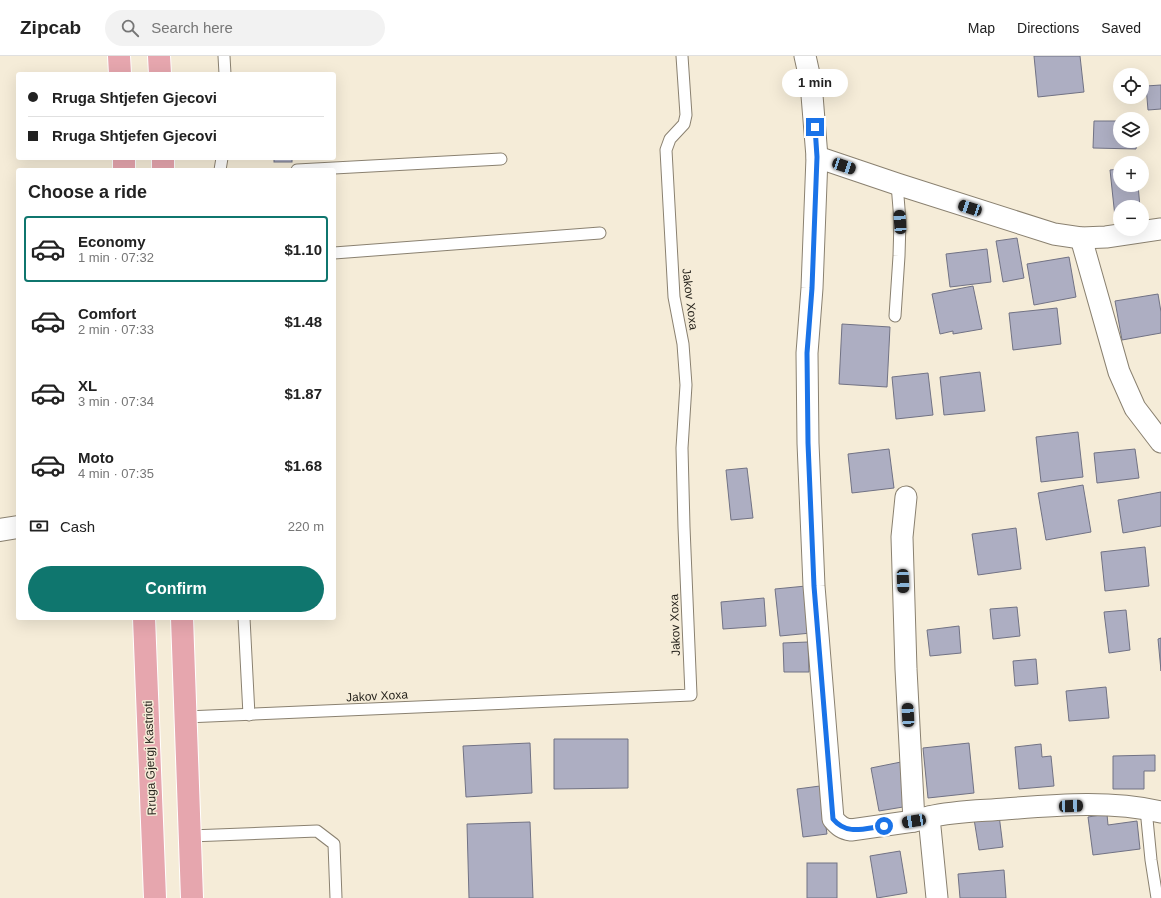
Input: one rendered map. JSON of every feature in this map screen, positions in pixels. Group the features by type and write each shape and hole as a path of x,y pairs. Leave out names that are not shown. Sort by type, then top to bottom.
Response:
{"main road":[{"path":"119,56 120,72"},
{"path":"159,56 160,72"},
{"path":"0,530 16,527"},
{"name":"Rruga Gjergj Kastrioti","path":"144,620 155,898"},
{"path":"182,620 192,898"}],"street":[{"path":"805,56 811,83 817,157 812,288 807,353 808,443 814,586 833,819 844,829 851,830 922,819 944,813 963,811 1044,806 1099,805 1153,810"},
{"path":"817,157 1054,234 1080,238 1106,237 1161,229"},
{"path":"1080,238 1120,372 1135,408 1161,442"},
{"path":"906,496 902,537 906,669 922,819 937,898"}],"lane":[{"path":"224,56 225,72"},
{"name":"Jakov Xoxa","path":"186,717 690,695 682,448 686,385 683,344 674,297 666,150 670,139 684,124 686,115 682,56"},
{"path":"336,168 501,160"},
{"path":"895,316 900,222 897,184"},
{"path":"336,254 600,234"},
{"path":"244,620 249,715"},
{"path":"1153,810 1151,860 1157,898"},
{"path":"190,836 317,831 334,844 336,898"}],"building":[{"path":"1034,56 1080,56 1084,92 1038,97"},
{"path":"1161,85 1161,109 1148,110 1149,86"},
{"path":"1094,121 1113,121 1113,148 1136,148 1136,149 1093,148"},
{"path":"274,160 292,160 292,162 274,162"},
{"path":"1110,170 1113,170 1113,192 1139,192 1139,200 1113,200"},
{"path":"1017,238 1024,278 1003,282 996,241"},
{"path":"987,249 991,282 950,287 946,254"},
{"path":"1069,257 1076,297 1034,305 1027,264"},
{"path":"973,286 982,329 953,334 953,331 940,334 932,294"},
{"path":"1158,294 1161,312 1161,333 1122,340 1115,301"},
{"path":"1057,308 1061,344 1013,350 1009,313"},
{"path":"842,324 890,327 887,387 839,384"},
{"path":"980,372 985,411 944,415 940,377"},
{"path":"928,373 933,415 896,419 892,377"},
{"path":"1078,432 1083,477 1041,482 1036,437"},
{"path":"889,449 894,488 852,493 848,454"},
{"path":"1135,449 1139,478 1097,483 1094,453"},
{"path":"747,468 753,518 731,520 726,470"},
{"path":"1083,485 1091,532 1046,540 1038,493"},
{"path":"1161,492 1161,526 1123,533 1118,500"},
{"path":"1016,528 1021,569 978,575 972,534"},
{"path":"1145,547 1149,586 1105,591 1101,552"},
{"path":"806,586 811,633 780,636 775,589"},
{"path":"764,598 766,626 723,629 721,602"},
{"path":"1017,607 1020,636 993,639 990,609"},
{"path":"1126,610 1130,650 1109,653 1104,612"},
{"path":"959,626 961,653 930,656 927,630"},
{"path":"1161,638 1161,671 1158,639"},
{"path":"808,642 809,672 784,672 783,643"},
{"path":"1036,659 1038,684 1015,686 1013,661"},
{"path":"1106,687 1109,718 1069,721 1066,691"},
{"path":"554,739 628,739 628,788 554,789"},
{"path":"530,743 532,793 466,797 463,746"},
{"path":"969,743 974,793 928,798 923,748"},
{"path":"1041,744 1042,757 1051,756 1054,786 1019,789 1015,747"},
{"path":"1155,755 1155,771 1144,771 1144,789 1113,789 1113,756"},
{"path":"901,762 909,806 879,811 871,768"},
{"path":"820,786 827,834 803,837 797,789"},
{"path":"1107,814 1108,825 1137,821 1140,849 1093,855 1088,817"},
{"path":"999,815 1003,847 979,850 974,819"},
{"path":"530,822 533,898 469,898 467,824"},
{"path":"900,851 907,893 877,898 870,856"},
{"path":"807,863 837,863 837,898 807,898"},
{"path":"1004,870 1006,898 960,898 958,874"}],"route":[{"path":"815,127 817,157 812,288 807,353 808,443 814,586 828,772 833,819 838,825 844,829 851,830 884,826"}]}
